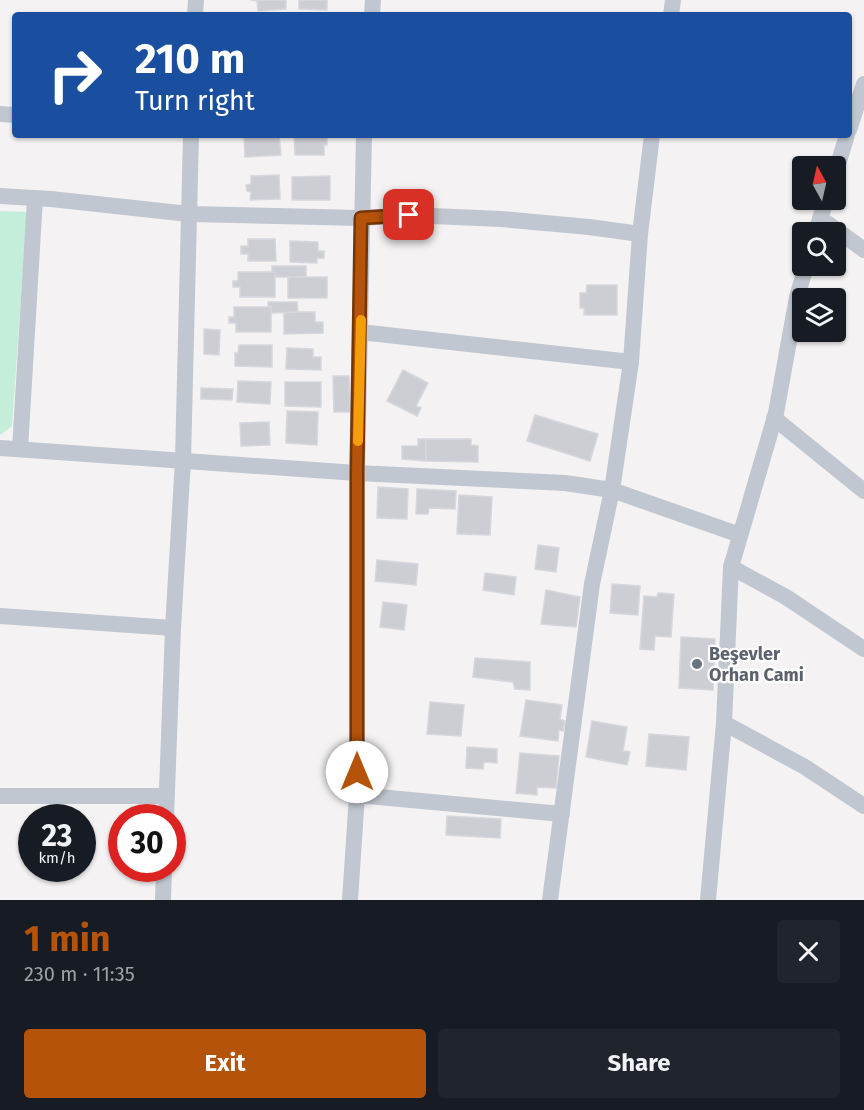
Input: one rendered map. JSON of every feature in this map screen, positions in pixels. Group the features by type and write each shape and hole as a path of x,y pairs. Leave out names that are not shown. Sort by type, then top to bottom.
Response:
{"street":[{"path":"852,121 864,84"},
{"path":"166,804 183,460 191,138"},
{"path":"350,900 357,795 357,473 364,138"},
{"path":"550,900 592,584 612,490 632,362 640,234 652,138"},
{"path":"841,156 846,138"},
{"path":"0,196 189,214 361,218 409,215 501,219 640,234"},
{"path":"20,449 35,198"},
{"path":"846,240 864,250"},
{"path":"708,900 724,723 731,567 774,418 803,276"},
{"path":"360,332 632,362"},
{"path":"774,418 864,491"},
{"path":"0,448 357,473 565,483 612,490 740,536"},
{"path":"731,567 786,597 864,649"},
{"path":"0,616 173,628"},
{"path":"724,723 805,767 864,806"},
{"path":"357,795 562,814"},
{"path":"0,796 166,796"},
{"path":"164,882 164,900"}],"green space":[{"path":"0,211 27,212 12,426 0,435"}],"building":[{"path":"251,0 286,0 286,9 258,11 257,1"},
{"path":"299,0 327,0 327,10 299,9"},
{"path":"244,138 279,138 281,155 245,157"},
{"path":"294,138 327,138 324,155 295,155"},
{"path":"279,175 280,199 250,200 251,192 247,191 246,185 251,184 251,176"},
{"path":"330,176 330,200 292,200 292,177"},
{"path":"248,239 275,239 276,261 248,261 248,254 241,254 241,246 248,246"},
{"path":"290,241 318,242 318,251 324,251 324,258 317,258 317,263 290,262"},
{"path":"272,266 306,266 306,277 275,277"},
{"path":"238,272 275,272 275,297 240,297 240,287 233,287 233,281 238,281"},
{"path":"288,277 327,277 327,298 288,298"},
{"path":"587,285 617,285 617,315 584,315 584,308 580,308 580,293 586,293"},
{"path":"268,302 297,302 298,312 271,313"},
{"path":"234,307 271,307 271,332 236,332 236,323 229,323 229,317 234,317"},
{"path":"315,312 315,322 323,322 323,333 284,334 284,313"},
{"path":"204,329 220,330 219,355 204,354"},
{"path":"239,345 272,345 272,367 235,366 235,353 238,353"},
{"path":"287,348 313,349 313,357 321,357 321,370 286,369"},
{"path":"403,370 428,383 416,406 421,408 417,416 387,401"},
{"path":"333,376 349,376 350,412 334,412"},
{"path":"238,381 271,382 270,404 237,402"},
{"path":"285,382 321,382 321,407 285,406"},
{"path":"201,388 233,389 232,400 201,399"},
{"path":"287,411 318,412 317,445 286,443"},
{"path":"535,415 598,434 590,461 527,441"},
{"path":"269,422 270,445 241,446 240,423"},
{"path":"418,439 426,439 426,461 402,459 402,446 418,446"},
{"path":"426,439 471,439 471,445 478,446 478,462 426,461"},
{"path":"378,487 408,489 407,519 377,518"},
{"path":"417,489 456,491 455,509 429,508 428,514 416,514"},
{"path":"459,495 492,497 490,535 457,534"},
{"path":"538,545 559,548 556,572 535,569"},
{"path":"377,560 418,564 416,585 375,581"},
{"path":"485,573 516,577 514,595 483,590"},
{"path":"612,584 640,586 638,615 610,613"},
{"path":"546,590 580,597 576,627 541,624"},
{"path":"658,593 674,594 671,637 655,636 654,650 640,649 644,596 657,597"},
{"path":"383,602 407,605 404,630 380,627"},
{"name":"Beşevler Orhan Cami","path":"681,637 715,639 713,690 679,688"},
{"path":"475,658 530,662 530,690 515,689 513,682 473,677"},
{"path":"526,700 562,705 560,719 565,721 563,731 559,730 558,741 520,736"},
{"path":"430,702 464,705 461,736 427,734"},
{"path":"592,721 627,727 623,751 630,752 627,765 586,757"},
{"path":"649,734 689,737 686,770 646,766"},
{"path":"467,747 497,749 497,763 484,762 483,769 466,768"},
{"path":"520,753 559,756 556,788 537,787 537,795 516,793"},
{"path":"447,816 501,819 500,838 446,835"}],"slow traffic":[{"path":"358,441 361,320"}],"place":[{"name":"Beşevler Orhan Cami","path":"697,664"}],"route":[{"path":"357,772 357,473 361,218 409,215"}]}
